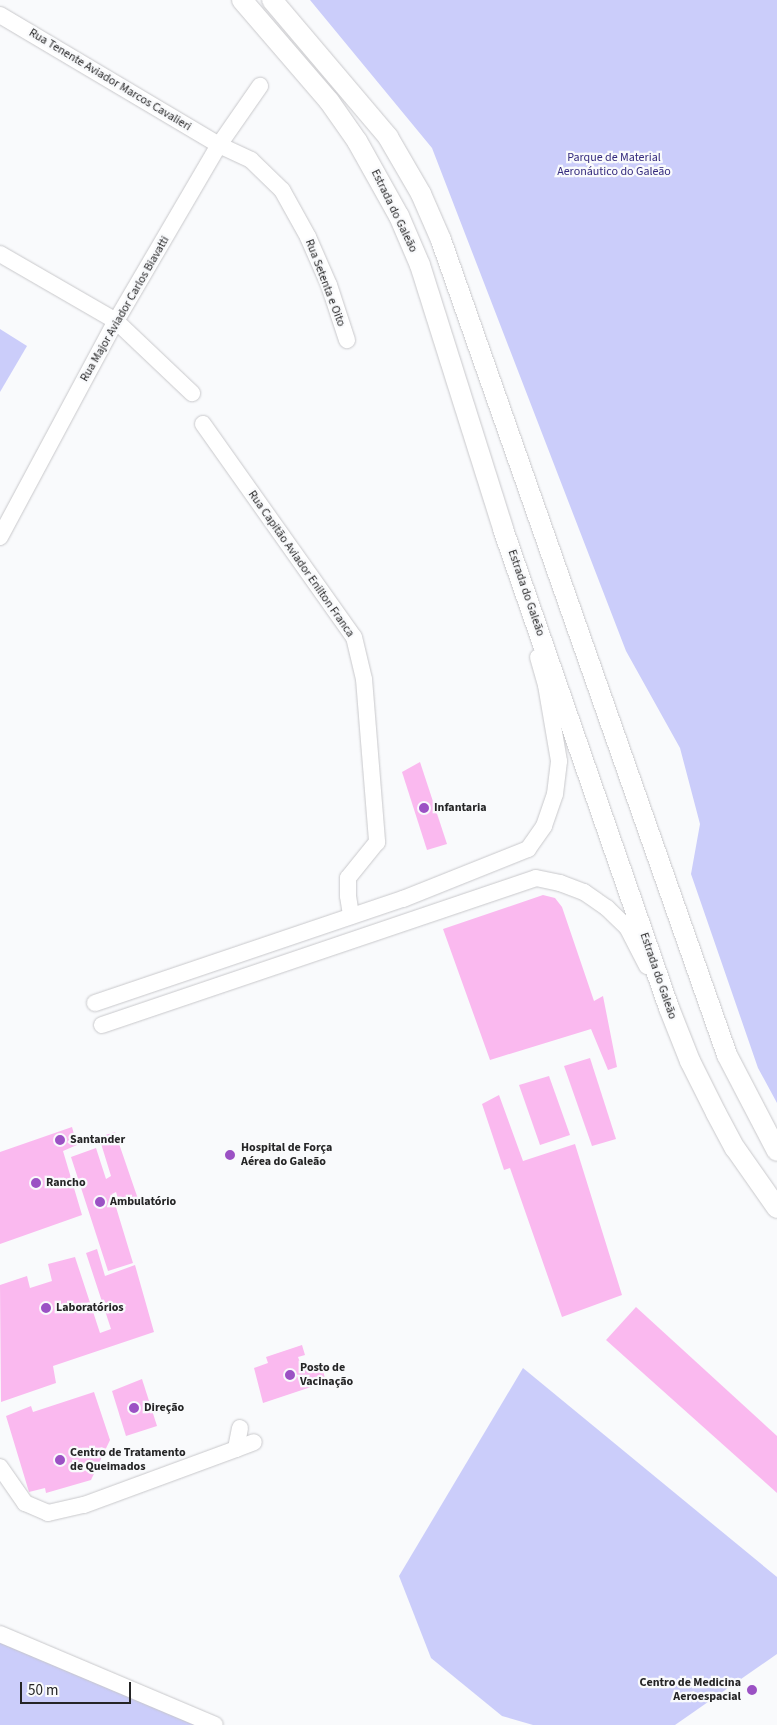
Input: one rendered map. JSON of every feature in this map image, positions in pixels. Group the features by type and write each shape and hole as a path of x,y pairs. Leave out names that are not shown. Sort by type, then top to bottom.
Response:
{"main road":[{"name":"Estrada do Galeão","path":"242,0 329,101 357,141 399,216 420,265 503,529 669,1008 690,1061 716,1113 735,1148 777,1208"},
{"path":"272,0 388,137 421,194 444,249 727,1055 777,1151"}],"street":[{"name":"Rua Tenente Aviador Marcos Cavalieri","path":"0,14 220,145"},
{"name":"Rua Major Aviador Carlos Biavatti","path":"0,537 116,321 220,145 260,86"},
{"name":"Rua Setenta e Oito","path":"220,145 251,160 282,190 308,237 329,285 347,340"},
{"path":"0,254 116,321 192,393"},
{"name":"Rua Capitão Aviador Enilton Franca","path":"203,424 354,637 364,679 377,842 348,878 351,916"},
{"path":"95,1003 402,899 528,849 544,826 555,794 559,761 546,685 503,529"},
{"path":"102,1025 536,878 560,883 584,892 607,908 627,927 669,1008"},
{"path":"236,1449 240,1428"},
{"path":"0,1467 25,1503 48,1513 84,1504 254,1442"},
{"path":"0,1634 211,1724"}],"green space":[{"name":"Parque de Material Aeronáutico do Galeão","path":"310,0 777,0 777,1103 758,1068 691,874 700,824 680,748 626,651 432,148"},
{"path":"0,329 27,346 0,392"},
{"path":"523,1368 777,1577 777,1654 675,1725 533,1725 502,1716 431,1658 399,1576"},
{"path":"0,1639 198,1725 0,1725"}],"building":[{"name":"Infantaria","path":"420,762 447,844 427,850 402,772"},
{"path":"543,895 555,898 562,907 594,1001 603,996 617,1067 608,1070 591,1029 490,1060 443,929"},
{"path":"590,1058 616,1139 592,1146 564,1066"},
{"path":"549,1076 570,1135 540,1145 519,1085"},
{"path":"499,1095 523,1161 575,1144 622,1295 562,1317 510,1168 504,1170 482,1104"},
{"name":"Rancho","path":"72,1127 77,1145 63,1151 82,1215 0,1244 0,1152"},
{"name":"Ambulatório","path":"115,1132 138,1199 120,1205 116,1192 112,1194 133,1263 108,1271 71,1157 96,1148 106,1179 111,1176 99,1137"},
{"name":"Laboratórios","path":"97,1249 105,1276 135,1265 154,1332 53,1366 56,1383 1,1402 0,1285 27,1276 30,1288 52,1281 48,1264 75,1257 100,1333 111,1329 86,1253"},
{"path":"636,1307 777,1436 777,1493 606,1340"},
{"name":"Posto de Vacinação","path":"302,1345 305,1355 298,1357 302,1368 321,1363 326,1382 263,1403 254,1368 268,1363 266,1357"},
{"name":"Direção","path":"142,1379 157,1426 126,1436 112,1391"},
{"name":"Centro de Tratamento de Queimados","path":"94,1392 110,1440 91,1480 46,1493 45,1488 29,1492 6,1416 31,1406 33,1412"}],"place":[{"name":"Infantaria","path":"424,808"},
{"name":"Santander","path":"60,1140"},
{"name":"Hospital de Força Aérea do Galeão","path":"230,1155"},
{"name":"Rancho","path":"36,1183"},
{"name":"Ambulatório","path":"100,1202"},
{"name":"Laboratórios","path":"46,1308"},
{"name":"Posto de Vacinação","path":"290,1375"},
{"name":"Direção","path":"134,1408"},
{"name":"Centro de Tratamento de Queimados","path":"60,1460"},
{"name":"Centro de Medicina Aeroespacial","path":"752,1690"}]}
